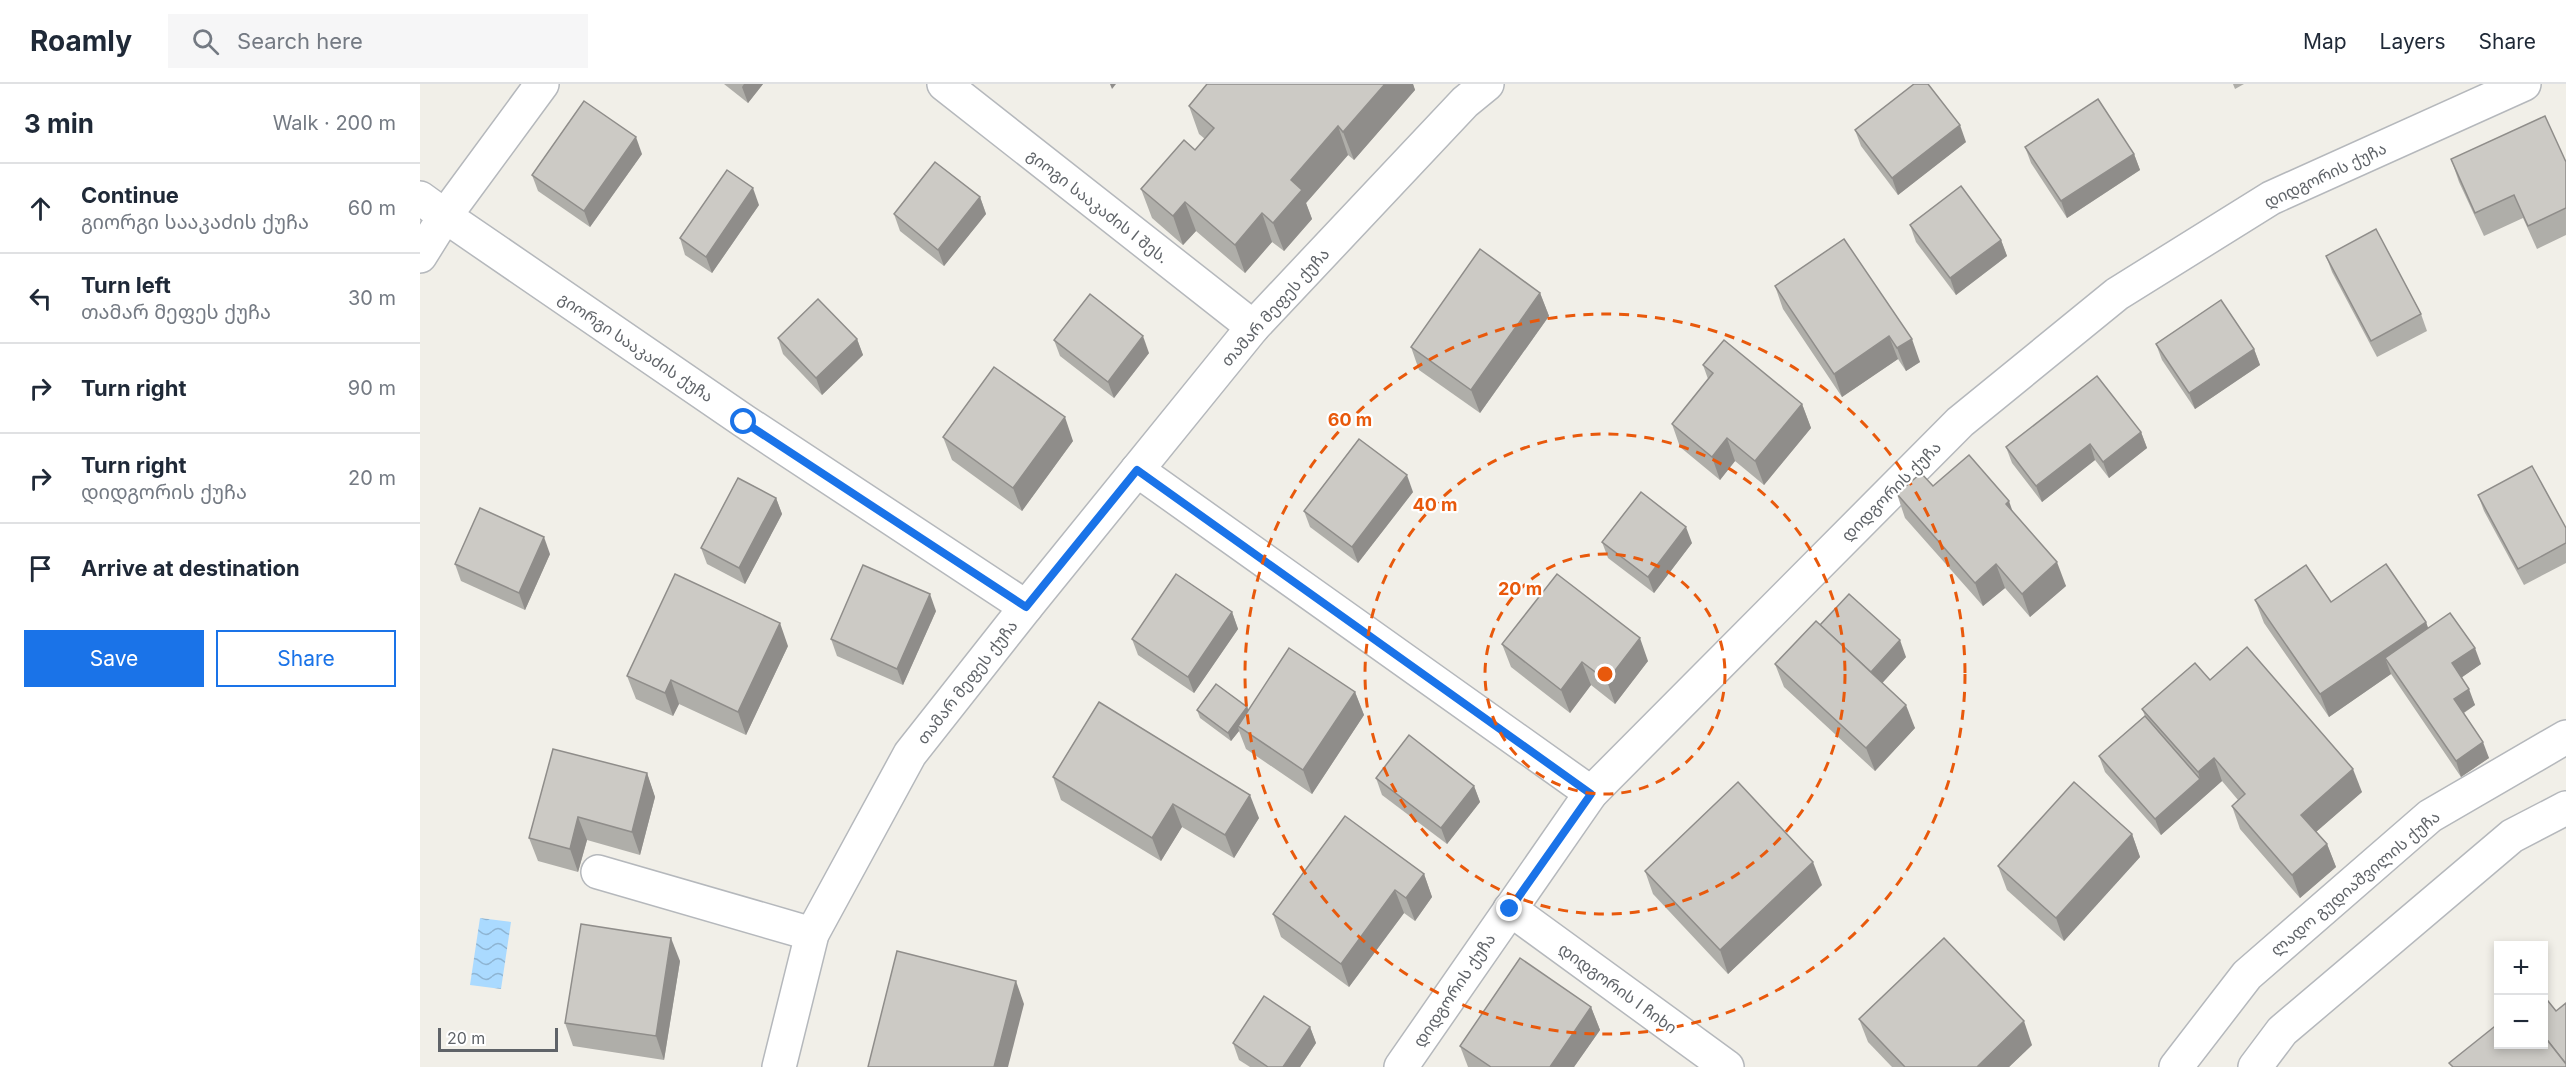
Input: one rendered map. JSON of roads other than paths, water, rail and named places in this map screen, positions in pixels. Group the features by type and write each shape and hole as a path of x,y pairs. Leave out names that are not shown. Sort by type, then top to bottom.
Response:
{"street":[{"path":"420,256 433,207 542,84"},
{"name":"გიოგი სააკაძის I შეს.","path":"944,84 1253,327"},
{"name":"დიდგორის ქუჩა","path":"1401,1067 1591,794 1960,422 2116,294 2271,198 2524,84"},
{"name":"თამარ მეფეს ქუჩა","path":"780,1067 812,934 910,754 1253,327 1467,90"},
{"name":"გიორგი სააკაძის ქუჩა","path":"433,207 744,422 1026,607"},
{"path":"1137,470 1591,794"},
{"name":"ლადო გუდიაშვილის ქუჩა","path":"2189,1063 2247,975 2430,816 2566,737"},
{"path":"2255,1067 2282,1031 2512,836 2566,808"},
{"path":"598,872 812,934"},
{"name":"დიდგორის I ჩიხი","path":"1510,909 1727,1067"}],"water":[{"path":"480,918 511,922 501,989 470,985"}]}
